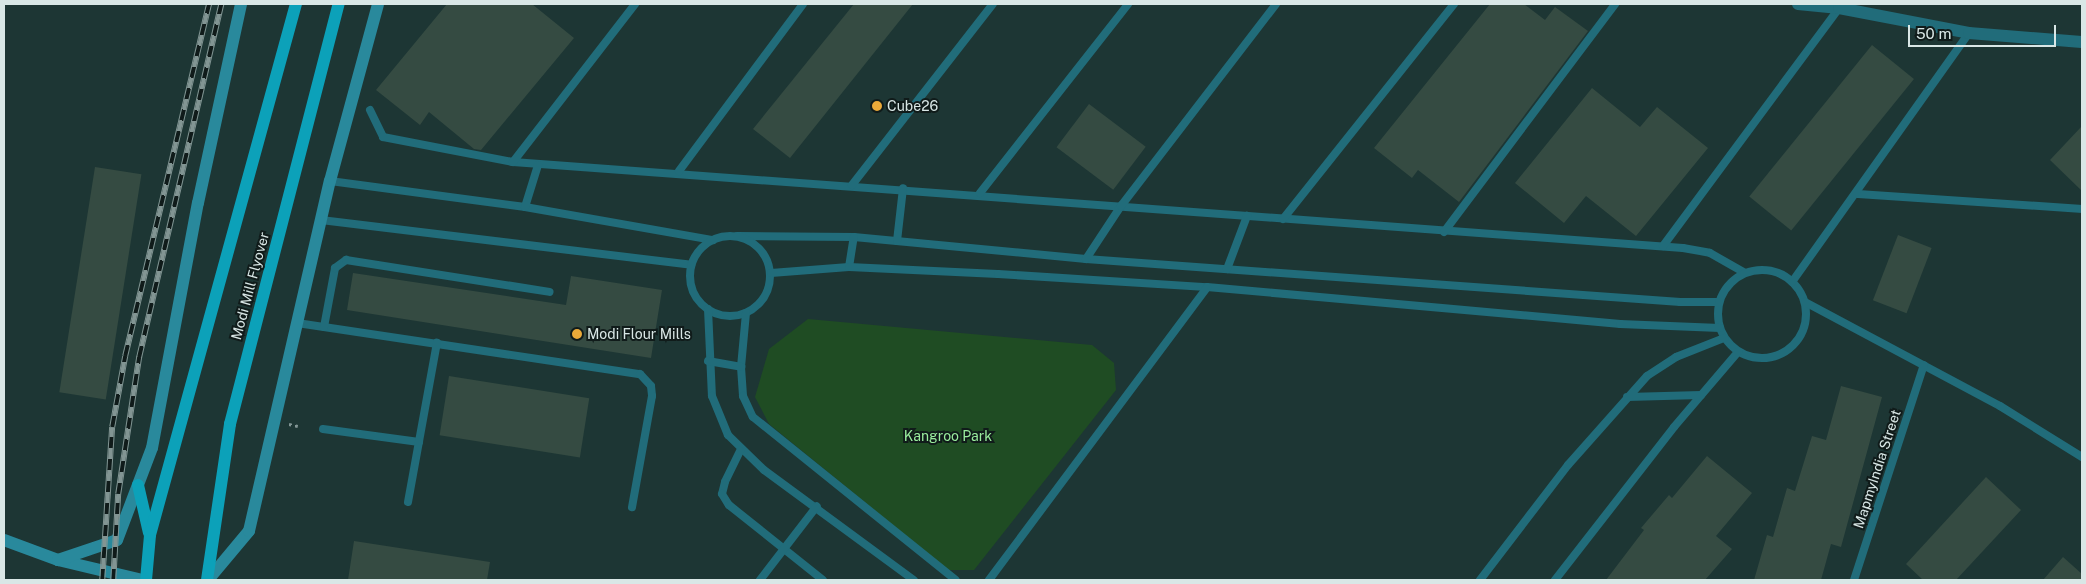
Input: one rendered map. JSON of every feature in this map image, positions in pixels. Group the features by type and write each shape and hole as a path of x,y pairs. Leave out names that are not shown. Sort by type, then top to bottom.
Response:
{"main road":[{"path":"58,560 117,540 152,448 198,203 241,4"},
{"path":"146,580 150,535 296,4"},
{"name":"Modi Mill Flyover","path":"208,580 230,424 339,4"},
{"path":"208,580 249,531 330,181 378,4"},
{"path":"138,485 150,535"},
{"path":"4,540 58,560 142,580"}],"street":[{"path":"1798,4 1838,8 1969,33 2082,42"}],"lane":[{"path":"513,162 634,4"},
{"path":"679,171 803,4"},
{"path":"852,185 993,4"},
{"path":"980,194 1128,4"},
{"path":"1086,259 1121,206 1276,4"},
{"path":"1283,219 1454,4"},
{"path":"1444,232 1615,4"},
{"path":"1663,246 1838,8"},
{"path":"1792,282 1858,194 1969,33"},
{"path":"370,110 383,137 513,162 679,171 1444,232 1663,246 1710,253 1745,273"},
{"path":"525,207 538,164"},
{"path":"330,181 525,207 713,240 737,236 854,237 1227,270 1680,302 1719,302"},
{"path":"897,241 903,188"},
{"path":"1858,194 2082,209"},
{"path":"1227,270 1247,216"},
{"path":"321,220 691,265"},
{"path":"713,240 691,265 692,288 708,309 730,316 746,313 764,299 771,273 759,248 737,236"},
{"path":"849,267 854,237"},
{"path":"324,327 335,268 346,260 550,292"},
{"path":"771,273 849,267 1207,287 1620,324 1720,328"},
{"path":"1805,302 1804,326 1792,347 1770,358 1758,359 1738,352 1724,338 1720,328 1719,302 1727,286 1745,273 1772,270 1792,282 1805,302 2000,406 2082,457"},
{"path":"988,580 1207,287"},
{"path":"708,309 708,361 718,417 740,451 817,506 914,580"},
{"path":"746,313 741,367 742,396 753,418 956,580"},
{"path":"298,323 640,374 651,386 652,396 632,507"},
{"path":"1480,580 1568,465 1628,397 1662,364 1724,338"},
{"path":"408,502 438,343"},
{"path":"1555,580 1738,352"},
{"path":"708,361 741,367"},
{"name":"MapmyIndia Street","path":"1854,580 1924,365"},
{"path":"1628,397 1701,396"},
{"path":"323,429 419,442"},
{"path":"740,451 722,494 737,515 823,580"},
{"path":"760,580 817,506"}],"green space":[{"name":"Kangroo Park","path":"808,319 1092,345 1114,363 1116,390 974,570 948,570 769,424 755,397 769,349"}],"building":[{"path":"447,4 532,4 574,38 481,150 474,149 429,112 420,125 376,90"},
{"path":"854,4 913,4 790,158 753,129"},
{"path":"1490,4 1524,4 1545,20 1555,7 1588,31 1459,202 1418,170 1412,178 1374,148"},
{"path":"1872,45 1914,79 1791,231 1749,197"},
{"path":"1592,88 1640,127 1657,107 1708,148 1636,236 1586,196 1564,223 1515,183"},
{"path":"1089,104 1146,147 1113,190 1057,147"},
{"path":"2082,126 2082,191 2050,160"},
{"path":"95,167 141,174 106,400 59,392"},
{"path":"1898,235 1932,248 1907,313 1873,300"},
{"name":"Modi Flour Mills","path":"353,273 566,305 571,276 662,290 651,358 347,310"},
{"path":"449,376 589,398 580,457 440,435"},
{"path":"1841,386 1882,397 1841,547 1831,544 1821,580 1754,580 1767,535 1773,537 1787,488 1795,491 1812,436 1826,440"},
{"path":"1707,456 1752,493 1716,536 1732,549 1705,580 1606,580 1644,530 1641,528 1669,495 1672,498"},
{"path":"1986,477 2021,510 1956,580 1923,580 1906,564"},
{"path":"354,541 490,562 487,580 348,580"},
{"path":"2063,557 2082,574 2082,580 2043,580"}],"railway":[{"path":"102,580 112,427 125,356 209,4"},
{"path":"113,580 118,494 139,357 221,4"}],"place":[{"name":"Cube26","path":"877,106"},
{"name":"Modi Flour Mills","path":"577,334"}]}
